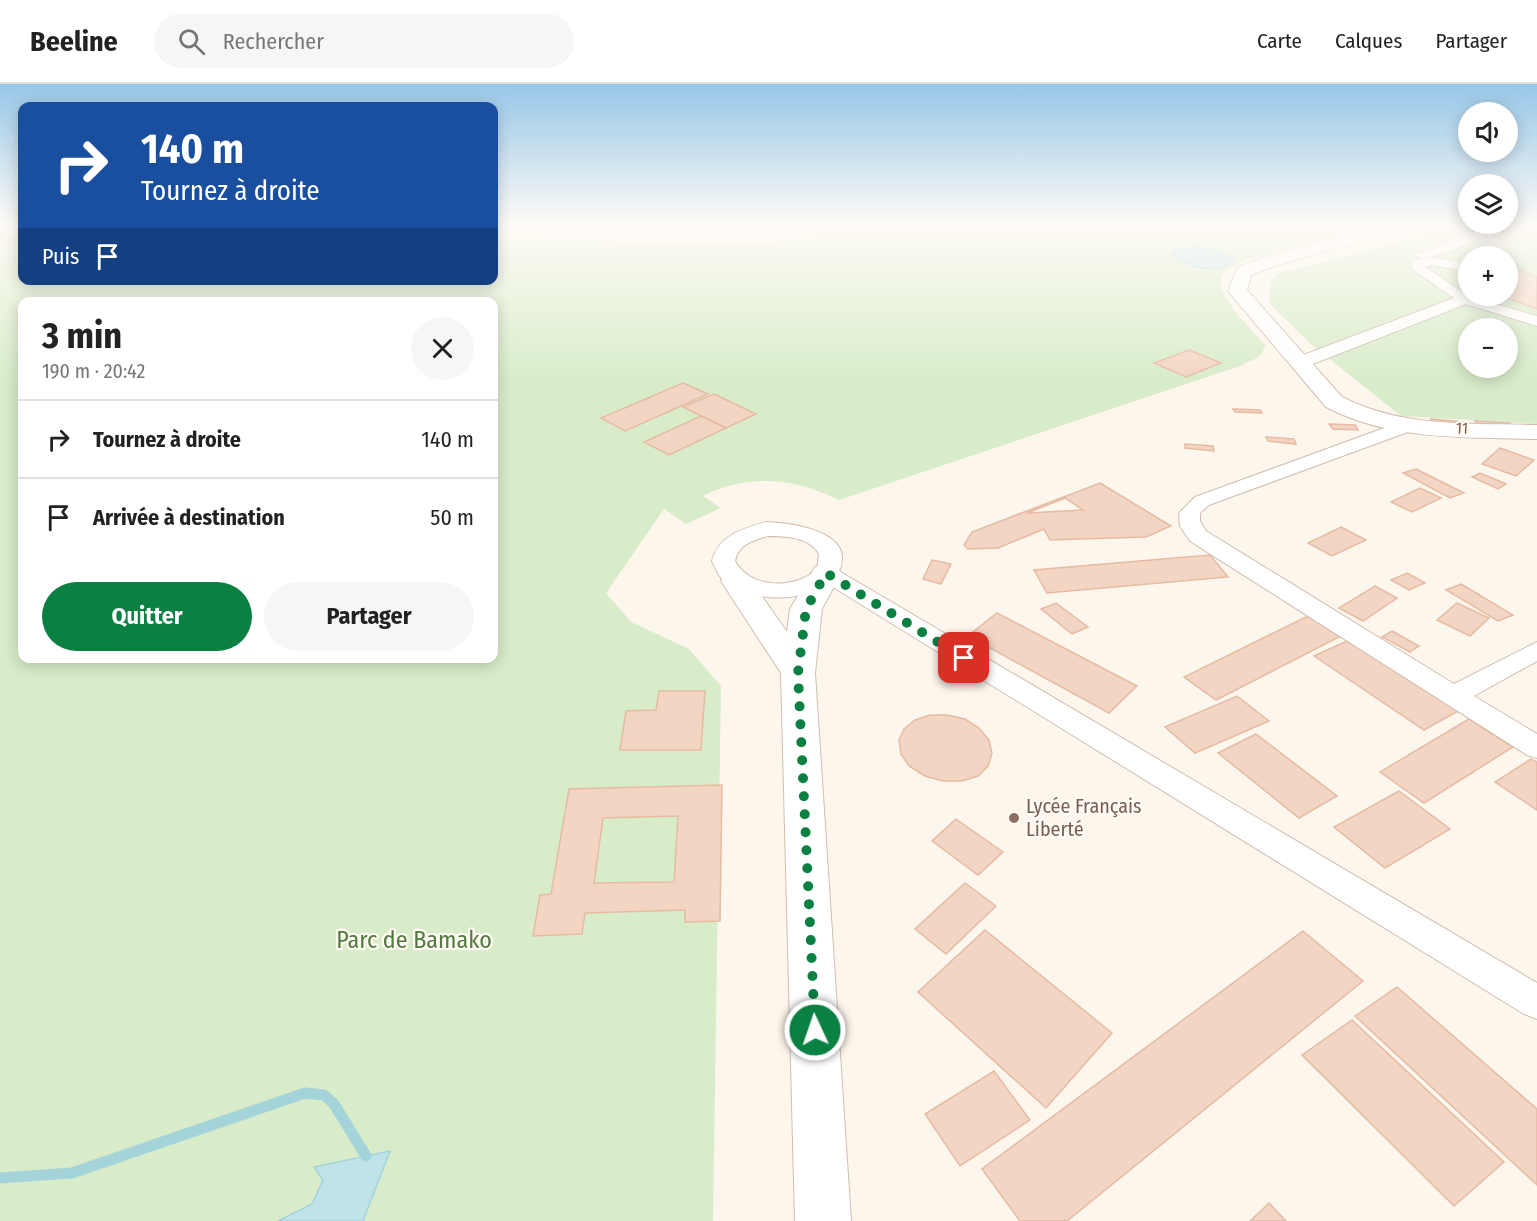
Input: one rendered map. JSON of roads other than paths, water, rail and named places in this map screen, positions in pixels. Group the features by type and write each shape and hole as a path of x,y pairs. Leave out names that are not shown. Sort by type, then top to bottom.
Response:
{"street":[{"name":"11","path":"1241,279 1237,291 1334,402 1347,411 1398,425 1537,432"},
{"path":"1418,279 1447,306"},
{"path":"1434,279 1458,294"},
{"path":"1299,363 1458,302"},
{"path":"1488,306 1537,321"},
{"path":"1398,425 1202,501 1191,507 1188,514 1188,525 1198,536 1537,748"},
{"path":"798,673 736,581 727,573 723,564 723,554 738,538 766,529 796,531 820,542 828,550 831,559 806,609 798,673 823,1221"},
{"path":"736,581 753,589 774,592 795,590 814,583 826,573"},
{"path":"826,573 1537,1002"},
{"path":"1454,696 1537,650"}],"water":[{"path":"390,1151 363,1221 278,1221 312,1204 323,1180 314,1167"}],"waterway":[{"path":"0,1178 72,1173 305,1093 324,1095 334,1104 366,1156"}],"place":[{"name":"Lycée Français Liberté","path":"1014,818"}],"park label":[{"name":"Parc de Bamako","path":"414,940"}]}
